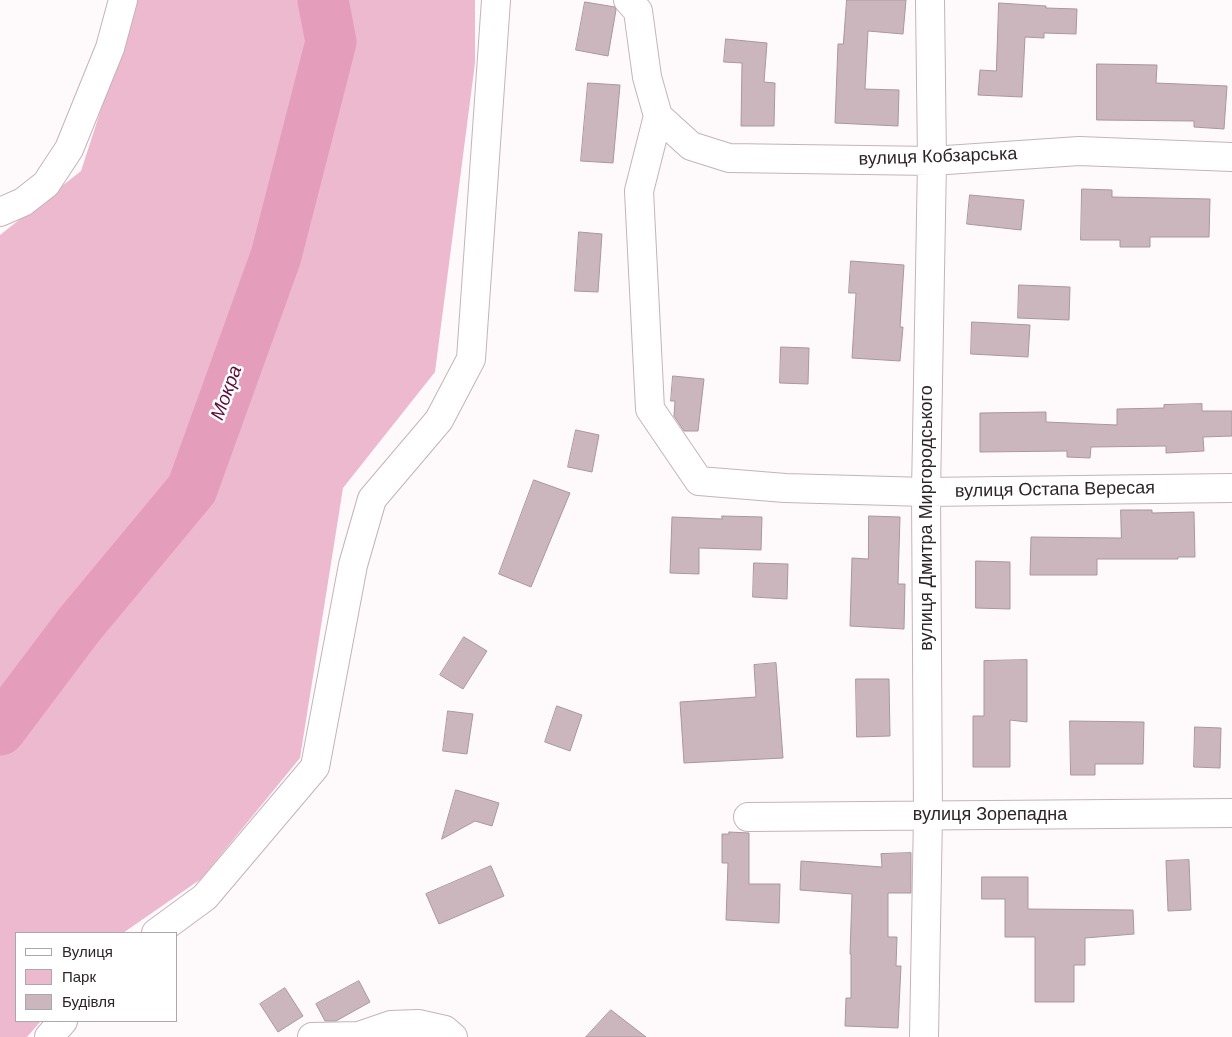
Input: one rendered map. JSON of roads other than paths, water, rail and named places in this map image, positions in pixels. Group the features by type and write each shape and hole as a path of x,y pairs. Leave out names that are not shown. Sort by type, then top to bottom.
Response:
{"street":[{"path":"0,212 23,202 46,184 70,149 110,48 123,0"},
{"path":"157,932 205,897 315,767 353,565 372,499 439,420 471,359 496,0"},
{"path":"628,0 638,11 647,77 658,116"},
{"name":"вулиця Дмитра Миргородського","path":"924,1037 928,815 926,492 932,161 930,0"},
{"name":"вулиця Кобзарська","path":"658,116 691,146 729,158 932,161 1079,151 1232,157"},
{"name":"вулиця Остапа Вересая","path":"658,116 639,191 650,409 699,481 785,488 926,492 1232,488"},
{"name":"вулиця Зорепадна","path":"748,817 1232,813"},
{"path":"49,1037 62,1022"},
{"path":"312,1037 359,1036 391,1025 418,1024 445,1030 453,1037"}],"waterway":[{"name":"Мокра","path":"0,730 79,625 192,489 276,256 331,42 323,0"}]}
